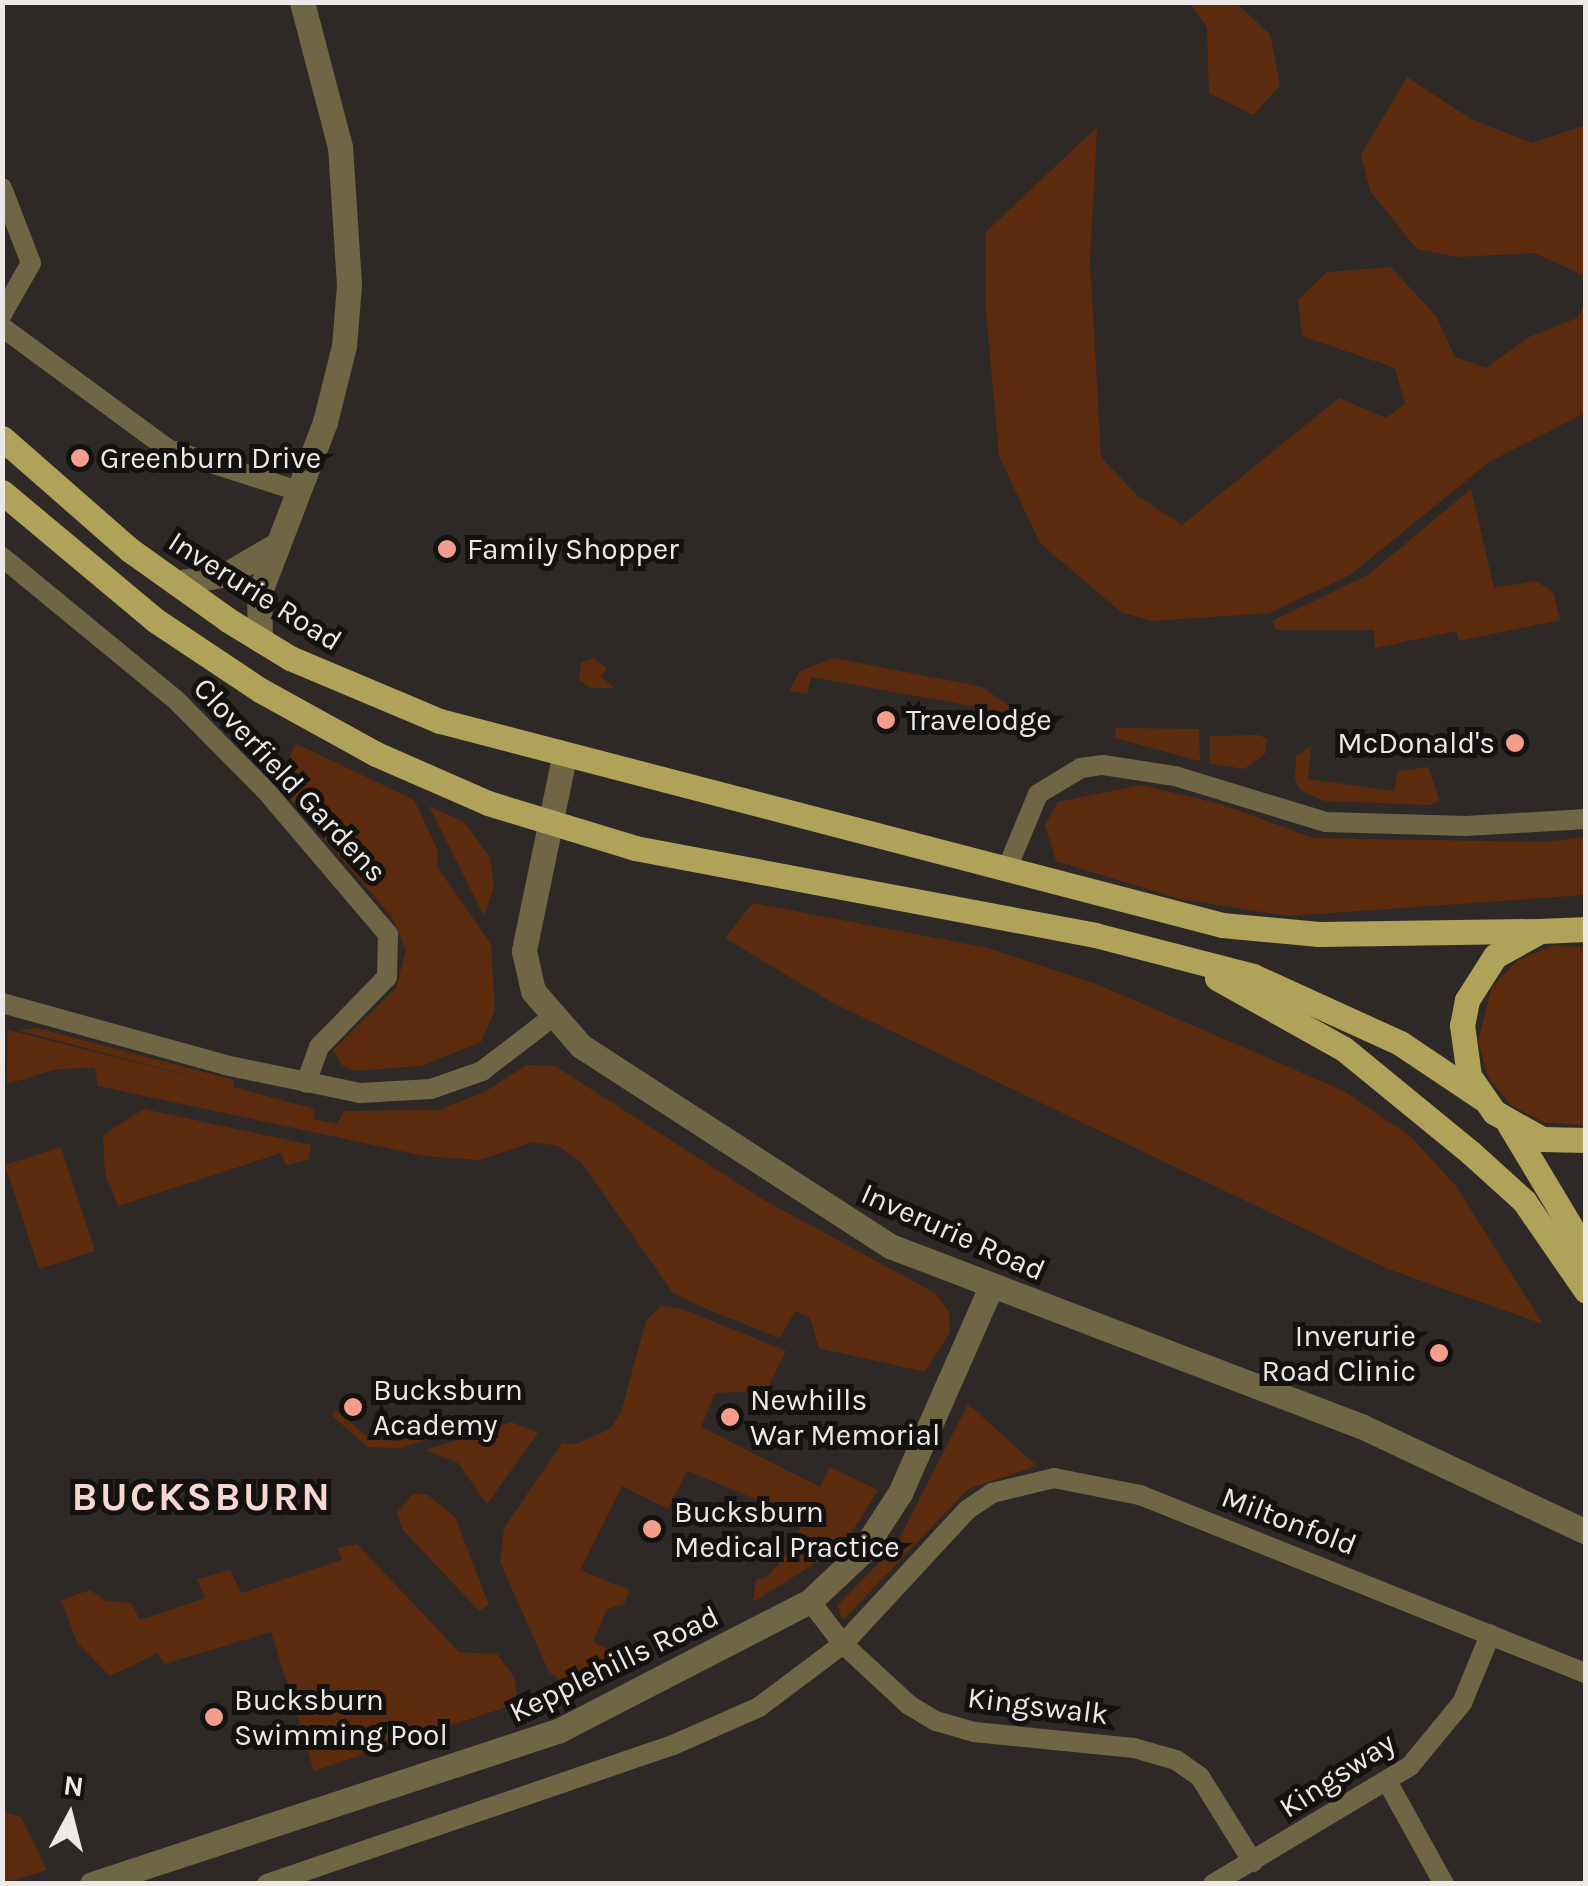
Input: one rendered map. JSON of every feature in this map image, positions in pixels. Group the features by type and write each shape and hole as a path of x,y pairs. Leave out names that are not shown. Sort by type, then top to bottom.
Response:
{"main road":[{"name":"Inverurie Road","path":"2,438 176,583 260,640 440,721 564,757 1006,871 1260,931 1583,928"},
{"path":"2,492 155,620 260,690 376,754 488,804 709,863 1172,955 1316,1000 1400,1044 1482,1098 1509,1124 1586,1252"},
{"path":"1482,1098 1462,1051 1467,1000 1495,956 1540,931"},
{"path":"1172,955 1310,1027 1380,1076 1524,1202 1586,1290"},
{"path":"1509,1124 1542,1139 1586,1140"}],"street":[{"path":"260,640 259,594 298,491 344,346 350,221 340,147 302,2"},
{"path":"2,188 31,263 2,314"},
{"path":"2,327 168,450 298,491"},
{"path":"176,583 226,574 275,546"},
{"name":"Cloverfield Gardens","path":"2,557 175,700 267,792 388,934 387,977 331,1032 306,1083"},
{"name":"Inverurie Road","path":"564,757 524,951 525,972 550,1018 613,1068 852,1226 990,1289 1344,1419 1556,1514 1586,1532"},
{"path":"1006,871 1038,794 1081,768 1103,765 1175,776 1326,822 1486,826 1586,819"},
{"path":"2,1002 306,1083 360,1093 431,1088 482,1070 550,1018"},
{"name":"Kepplehills Road","path":"92,1884 558,1730 810,1601 861,1553 900,1492 990,1289"},
{"name":"Miltonfold","path":"843,1644 966,1510 1020,1484 1054,1478 1096,1483 1295,1554 1586,1673"},
{"name":"Inverurie Road","path":"1556,1514 1586,1520"},
{"name":"Kingswalk","path":"810,1601 843,1644 909,1706 952,1727 1134,1748 1176,1760 1200,1777 1253,1862"},
{"name":"Kingsway","path":"1214,1884 1388,1783 1452,1720 1490,1635"},
{"path":"267,1884 705,1733 776,1696 843,1644"},
{"path":"1388,1783 1444,1884"}],"shaded area":[{"path":"1190,3 1236,3 1270,34 1280,86 1253,115 1209,93 1207,27"},
{"path":"1407,77 1471,119 1532,143 1585,125 1585,276 1534,253 1458,257 1417,249 1370,191 1361,155"},
{"path":"1097,127 1090,261 1101,457 1137,495 1182,525 1339,398 1386,418 1405,404 1395,368 1302,336 1298,300 1327,272 1391,267 1436,316 1455,357 1486,368 1529,337 1577,318 1585,305 1585,413 1489,462 1350,575 1269,613 1153,621 1121,612 1040,543 999,456 985,300 986,232"},
{"path":"1471,489 1494,588 1536,581 1553,592 1560,620 1459,641 1456,631 1375,648 1374,630 1276,630 1272,621 1368,575"},
{"path":"594,658 607,668 601,676 614,688 590,688 579,680 581,662"},
{"path":"834,658 982,687 1022,715 811,677 807,694 789,691 800,671"},
{"path":"1116,728 1199,729 1200,761 1115,738"},
{"path":"1259,735 1267,739 1265,754 1244,769 1209,763 1209,736"},
{"path":"295,743 414,800 438,851 437,867 491,944 495,1010 481,1042 421,1066 353,1071 342,1065 333,1050 396,988 406,950 392,917 280,787"},
{"path":"1311,746 1308,779 1394,791 1398,771 1428,767 1439,799 1431,805 1325,801 1300,790 1295,779 1296,756"},
{"path":"1141,785 1224,805 1313,838 1545,842 1585,837 1585,895 1288,916 1180,899 1056,861 1045,825 1058,802"},
{"path":"429,806 464,822 490,857 494,886 484,916"},
{"path":"753,903 988,948 1099,985 1344,1091 1411,1137 1456,1186 1543,1324 1388,1269 833,1003 725,938"},
{"path":"1553,946 1585,947 1583,1125 1546,1123 1512,1106 1488,1077 1478,1041 1492,987 1518,960"},
{"path":"37,1028 234,1080 233,1087 315,1109 314,1119 337,1124 344,1111 438,1110 483,1093 527,1065 555,1066 764,1200 935,1293 949,1312 950,1332 925,1372 819,1348 810,1318 795,1311 780,1338 673,1293 581,1162 558,1146 533,1142 479,1160 425,1156 98,1086 95,1068 57,1069 7,1084 8,1030 229,1086 17,1030"},
{"path":"144,1109 311,1145 308,1160 286,1165 281,1153 118,1206 105,1174 103,1135"},
{"path":"61,1147 95,1251 39,1269 5,1165"},
{"path":"661,1306 682,1309 786,1351 766,1391 715,1393 701,1427 820,1487 830,1467 878,1490 843,1546 753,1602 756,1579 766,1578 788,1553 802,1524 797,1516 687,1471 668,1509 622,1486 580,1570 630,1590 624,1604 607,1609 593,1642 612,1651 628,1671 576,1691 549,1672 500,1562 504,1528 562,1443 576,1444 610,1429 621,1412 646,1321"},
{"path":"968,1404 1037,1466 968,1489 843,1620 837,1606 896,1545"},
{"path":"336,1410 370,1439 399,1441 442,1427 445,1434 401,1448 368,1447 332,1416"},
{"path":"511,1422 538,1433 487,1504 458,1463 426,1450"},
{"path":"414,1493 428,1495 455,1517 489,1605 479,1611 403,1530 397,1512"},
{"path":"357,1544 459,1652 497,1654 514,1677 518,1703 314,1771 271,1632 164,1664 158,1653 110,1676 77,1642 61,1600 90,1590 106,1601 131,1603 140,1620 205,1598 197,1579 230,1570 241,1593 342,1560 338,1548"},
{"path":"3,1812 21,1817 47,1870 3,1883"}],"place":[{"name":"Greenburn Drive","path":"80,458"},
{"name":"Family Shopper","path":"447,549"},
{"name":"Travelodge","path":"886,720"},
{"name":"McDonald's","path":"1515,743"},
{"name":"Inverurie Road Clinic","path":"1439,1353"},
{"name":"Bucksburn Academy","path":"353,1407"},
{"name":"Newhills War Memorial","path":"730,1417"},
{"name":"Bucksburn Medical Practice","path":"652,1529"},
{"name":"Bucksburn Swimming Pool","path":"214,1717"}],"district":[{"name":"BUCKSBURN","path":"202,1497"}]}
